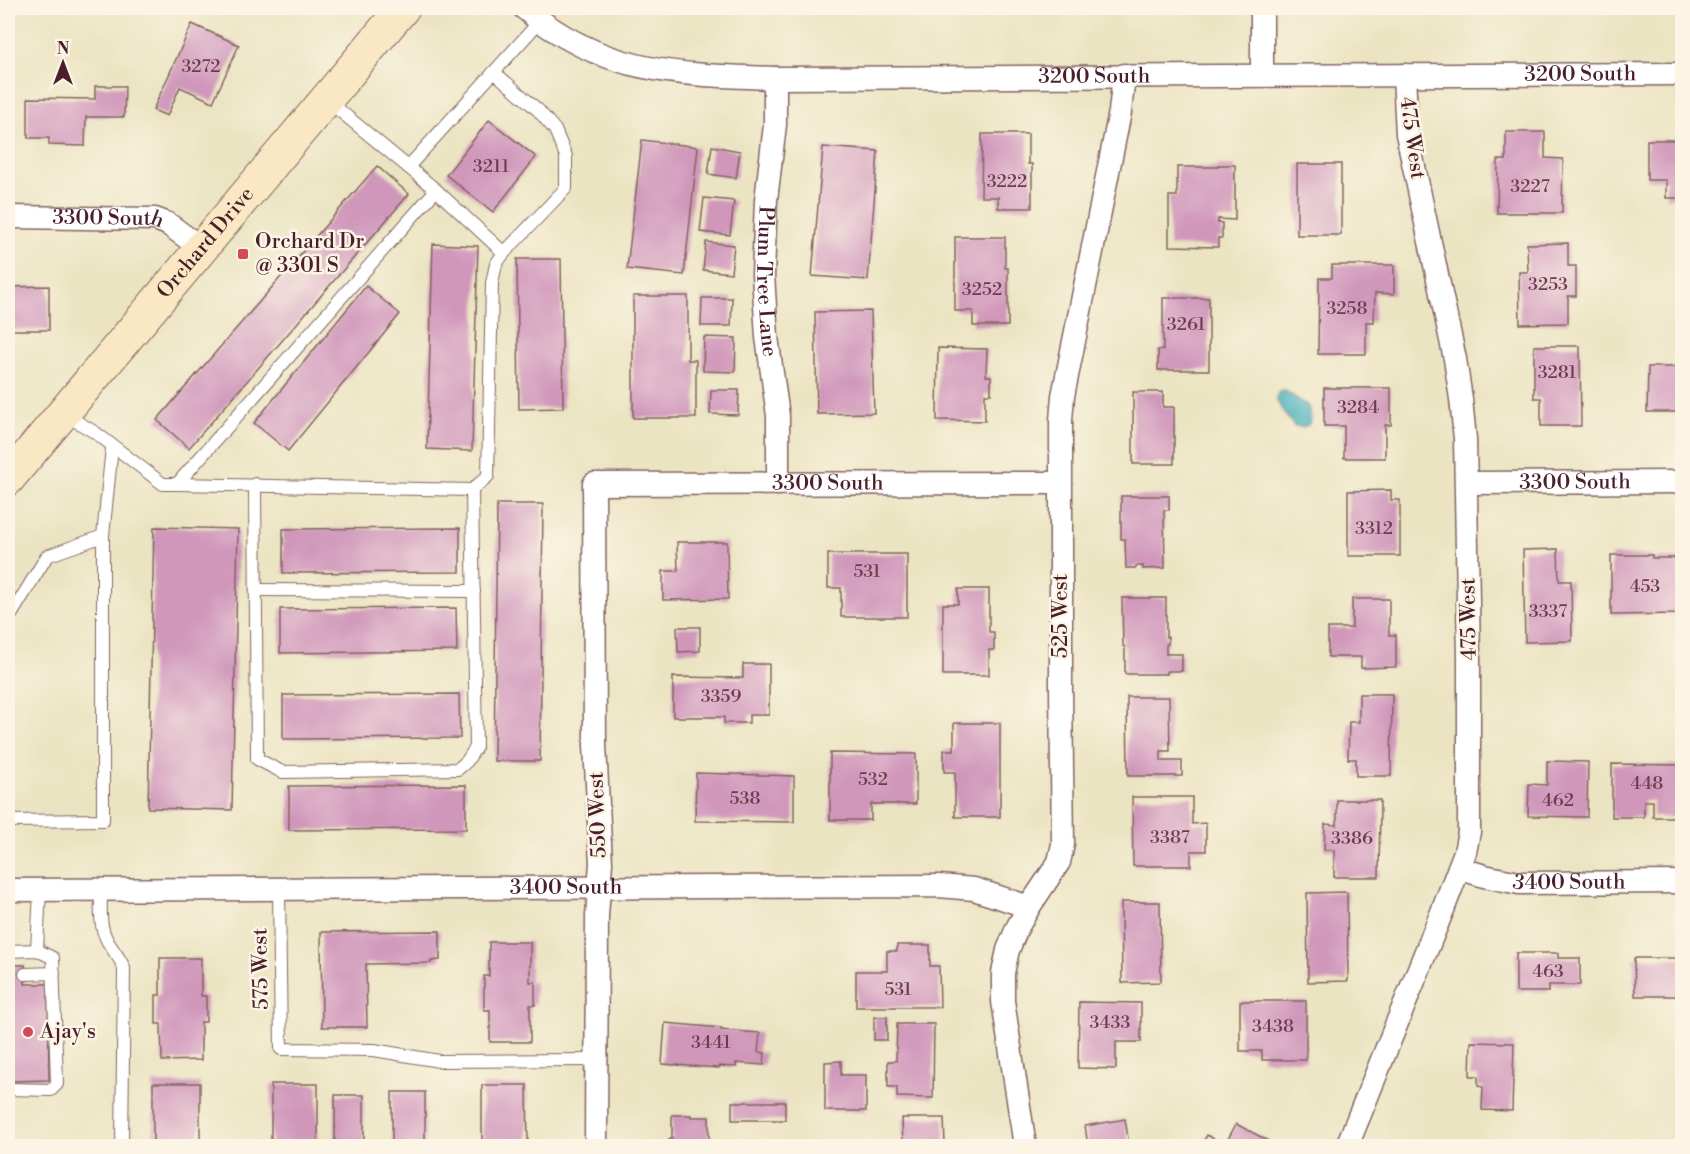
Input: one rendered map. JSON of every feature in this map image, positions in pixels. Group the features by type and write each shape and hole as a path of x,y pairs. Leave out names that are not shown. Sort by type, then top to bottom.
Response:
{"main road":[{"name":"Orchard Drive","path":"8,479 403,8"}],"street":[{"path":"1262,8 1262,74"},
{"name":"3200 South","path":"532,14 562,36 601,54 642,67 699,75 775,78 1262,74 1683,74"},
{"name":"525 West","path":"1025,1146 1003,1001 1003,973 1008,950 1017,928 1059,862 1063,844 1061,420 1063,396 1120,112 1124,75"},
{"name":"475 West","path":"1347,1146 1459,868 1469,832 1467,483 1461,399 1455,359 1407,134 1404,75"},
{"name":"Plum Tree Lane","path":"775,78 775,125 766,200 763,275 767,337 778,416 778,484"},
{"name":"3300 South","path":"8,217 155,219 168,224 201,248"},
{"name":"3300 South","path":"1467,483 1683,482"},
{"name":"3300 South","path":"594,484 1060,483"},
{"name":"550 West","path":"594,484 595,745 601,863 597,916 596,1146"},
{"name":"3400 South","path":"1459,868 1519,883 1683,882"},
{"name":"3400 South","path":"8,890 956,886 974,889 1029,906"}],"lane":[{"path":"408,167 494,72 532,14"},
{"path":"63,413 96,433 163,484 472,490 488,476 492,283 496,264 566,188 566,156 555,130 538,110 494,72"},
{"path":"326,99 436,190 504,253"},
{"path":"177,484 436,190"},
{"path":"8,821 104,820 103,536 112,447"},
{"path":"255,484 257,759 282,772 458,769 467,761 476,747 472,490"},
{"path":"8,620 47,556 103,536"},
{"path":"256,590 474,591"},
{"name":"575 West","path":"279,889 281,1049 374,1050 439,1061 595,1060"},
{"path":"37,950 40,890"},
{"path":"101,890 102,927 123,968 122,1146"},
{"path":"8,951 37,950 53,957 57,1084 51,1090 8,1089"},
{"path":"25,974 54,973"}],"water":[{"path":"1285,391 1308,406 1311,419 1308,425 1294,426 1284,413 1276,398 1279,392"}],"building":[{"path":"761,8 847,8 846,11 761,10"},
{"path":"892,8 945,8 945,14 892,13"},
{"path":"192,24 239,45 213,102 180,87 167,116 153,110"},
{"path":"95,86 125,86 124,117 86,117 85,146 49,145 49,138 28,138 28,98 95,99"},
{"path":"489,120 536,157 493,212 446,175"},
{"path":"1506,132 1545,132 1545,158 1563,159 1562,213 1497,213 1498,160 1506,160"},
{"path":"982,134 1028,134 1028,164 1032,164 1032,208 998,208 998,197 981,197"},
{"path":"642,140 698,147 684,275 627,269"},
{"path":"1647,140 1682,140 1682,198 1666,198 1666,180 1647,180"},
{"path":"712,146 740,151 736,178 708,174"},
{"path":"823,147 878,151 868,280 812,276"},
{"path":"1297,164 1341,164 1341,235 1297,235"},
{"path":"1218,165 1235,165 1235,220 1218,219 1218,223 1222,223 1222,238 1218,238 1218,247 1169,246 1169,196 1177,196 1177,167 1218,167"},
{"path":"377,166 409,194 189,448 157,420"},
{"path":"704,198 734,201 730,235 700,232"},
{"path":"955,237 1005,237 1005,268 1008,268 1008,326 973,326 973,311 955,311"},
{"path":"706,242 734,245 731,273 703,270"},
{"path":"1568,243 1568,266 1576,266 1576,296 1568,296 1568,323 1520,324 1519,272 1528,272 1527,244"},
{"path":"433,244 478,246 472,451 427,449"},
{"path":"517,259 561,259 563,408 519,409"},
{"path":"1332,265 1394,265 1394,294 1375,293 1374,322 1366,322 1366,354 1318,354 1319,278 1332,278"},
{"path":"49,286 49,330 8,330 8,287"},
{"path":"366,286 400,314 288,451 254,423"},
{"path":"633,296 688,296 688,360 696,360 696,418 633,418"},
{"path":"702,298 732,298 731,326 701,326"},
{"path":"1163,298 1209,298 1209,370 1158,370 1158,350 1163,350"},
{"path":"871,311 874,413 817,414 815,312"},
{"path":"704,337 736,338 735,372 703,371"},
{"path":"1534,346 1580,346 1581,426 1541,426 1541,398 1534,398"},
{"path":"938,348 987,349 986,376 991,376 991,394 985,394 985,421 937,420"},
{"path":"1648,367 1682,367 1682,412 1647,412"},
{"path":"1324,388 1391,388 1391,425 1385,425 1385,458 1344,458 1344,426 1324,426"},
{"path":"711,390 739,390 738,415 710,414"},
{"path":"1133,392 1163,392 1163,407 1174,407 1174,464 1133,464"},
{"path":"1391,490 1391,500 1400,500 1400,556 1348,556 1348,491"},
{"path":"1121,496 1169,496 1169,510 1164,510 1165,568 1143,569 1143,566 1136,566 1136,568 1126,568 1125,539 1121,539"},
{"path":"497,504 543,504 540,761 494,761"},
{"path":"154,527 238,529 232,810 148,808"},
{"path":"460,528 460,572 283,573 283,529"},
{"path":"677,542 727,542 728,599 663,600 663,571 678,571"},
{"path":"1558,549 1559,581 1571,581 1572,641 1525,642 1523,550"},
{"path":"828,554 907,554 907,617 841,617 841,588 828,588"},
{"path":"1611,555 1652,555 1652,558 1679,558 1679,614 1611,615"},
{"path":"958,589 989,589 989,632 994,632 994,650 989,650 989,675 943,675 943,604 958,604"},
{"path":"1122,598 1166,598 1168,644 1166,654 1182,654 1182,671 1167,671 1167,674 1125,674"},
{"path":"1352,599 1389,599 1389,635 1396,635 1396,667 1361,668 1361,657 1328,657 1328,628 1352,628"},
{"path":"456,608 457,651 280,653 280,609"},
{"path":"677,627 700,627 700,651 678,652"},
{"path":"743,664 769,664 769,715 749,715 749,723 724,723 724,717 673,717 673,677 743,678"},
{"path":"459,694 460,738 283,739 283,695"},
{"path":"1359,694 1392,694 1391,776 1356,776 1356,759 1348,759 1349,722 1359,722"},
{"path":"1127,697 1169,697 1170,751 1161,751 1161,761 1182,761 1182,776 1128,776"},
{"path":"954,723 1000,723 1000,817 955,817 955,772 944,772 944,750 954,750"},
{"path":"830,753 916,754 916,804 871,804 871,820 830,820"},
{"path":"1547,761 1588,762 1587,817 1528,816 1529,784 1547,785"},
{"path":"1612,764 1682,765 1682,817 1653,817 1653,801 1644,801 1644,817 1612,817"},
{"path":"696,773 794,776 794,822 695,821"},
{"path":"466,785 466,829 289,830 289,786"},
{"path":"1132,797 1192,797 1192,824 1206,823 1206,851 1191,851 1191,866 1133,866"},
{"path":"1337,800 1380,800 1379,877 1334,877 1334,850 1324,850 1325,824 1337,825"},
{"path":"1347,892 1348,981 1308,982 1307,893"},
{"path":"1121,902 1160,902 1161,982 1122,983"},
{"path":"440,931 440,960 431,961 431,963 366,964 367,1027 322,1027 321,932"},
{"path":"489,942 530,942 530,982 535,982 535,1005 530,1005 530,1042 490,1042 490,1010 484,1010 484,976 489,976"},
{"path":"897,945 930,945 930,966 939,966 940,1007 856,1007 856,971 887,971 887,951 897,951"},
{"path":"1516,953 1558,953 1558,958 1580,958 1580,985 1549,985 1549,992 1516,992"},
{"path":"160,958 201,958 201,996 206,996 206,1022 201,1022 201,1060 162,1061 161,1024 156,1024 156,995 160,995"},
{"path":"1634,958 1682,958 1682,996 1635,996"},
{"name":"Ajay's","path":"8,965 25,965 25,984 48,984 49,1080 8,1081"},
{"path":"1240,1001 1306,1001 1306,1060 1262,1060 1262,1051 1240,1051"},
{"path":"1079,1002 1141,1003 1141,1042 1116,1042 1116,1069 1078,1068"},
{"path":"874,1017 887,1017 887,1040 874,1040"},
{"path":"665,1023 760,1033 758,1052 765,1053 764,1065 736,1063 736,1067 719,1066 719,1068 662,1064"},
{"path":"897,1024 934,1024 933,1098 897,1097 897,1087 888,1087 888,1061 896,1061"},
{"path":"1471,1042 1514,1043 1512,1111 1482,1110 1483,1087 1478,1086 1478,1076 1470,1076"},
{"path":"841,1061 841,1075 866,1075 866,1111 825,1111 825,1062"},
{"path":"153,1083 200,1083 200,1146 153,1146"},
{"path":"271,1084 318,1084 318,1146 271,1146"},
{"path":"482,1085 527,1085 528,1146 482,1146"},
{"path":"392,1092 425,1092 425,1146 392,1146"},
{"path":"335,1095 364,1095 364,1146 335,1146"},
{"path":"732,1102 785,1102 785,1120 732,1120"},
{"path":"672,1115 709,1117 709,1143 738,1143 738,1146 669,1146 669,1139 672,1139"},
{"path":"902,1118 944,1118 945,1146 903,1146"},
{"path":"1125,1119 1129,1144 1135,1143 1135,1146 1088,1146 1085,1126"},
{"path":"1236,1124 1269,1141 1266,1146 1201,1146 1207,1135 1225,1145"}],"place":[{"name":"Orchard Dr @ 3301 S","path":"243,254"},
{"name":"Ajay's","path":"28,1032"}]}
